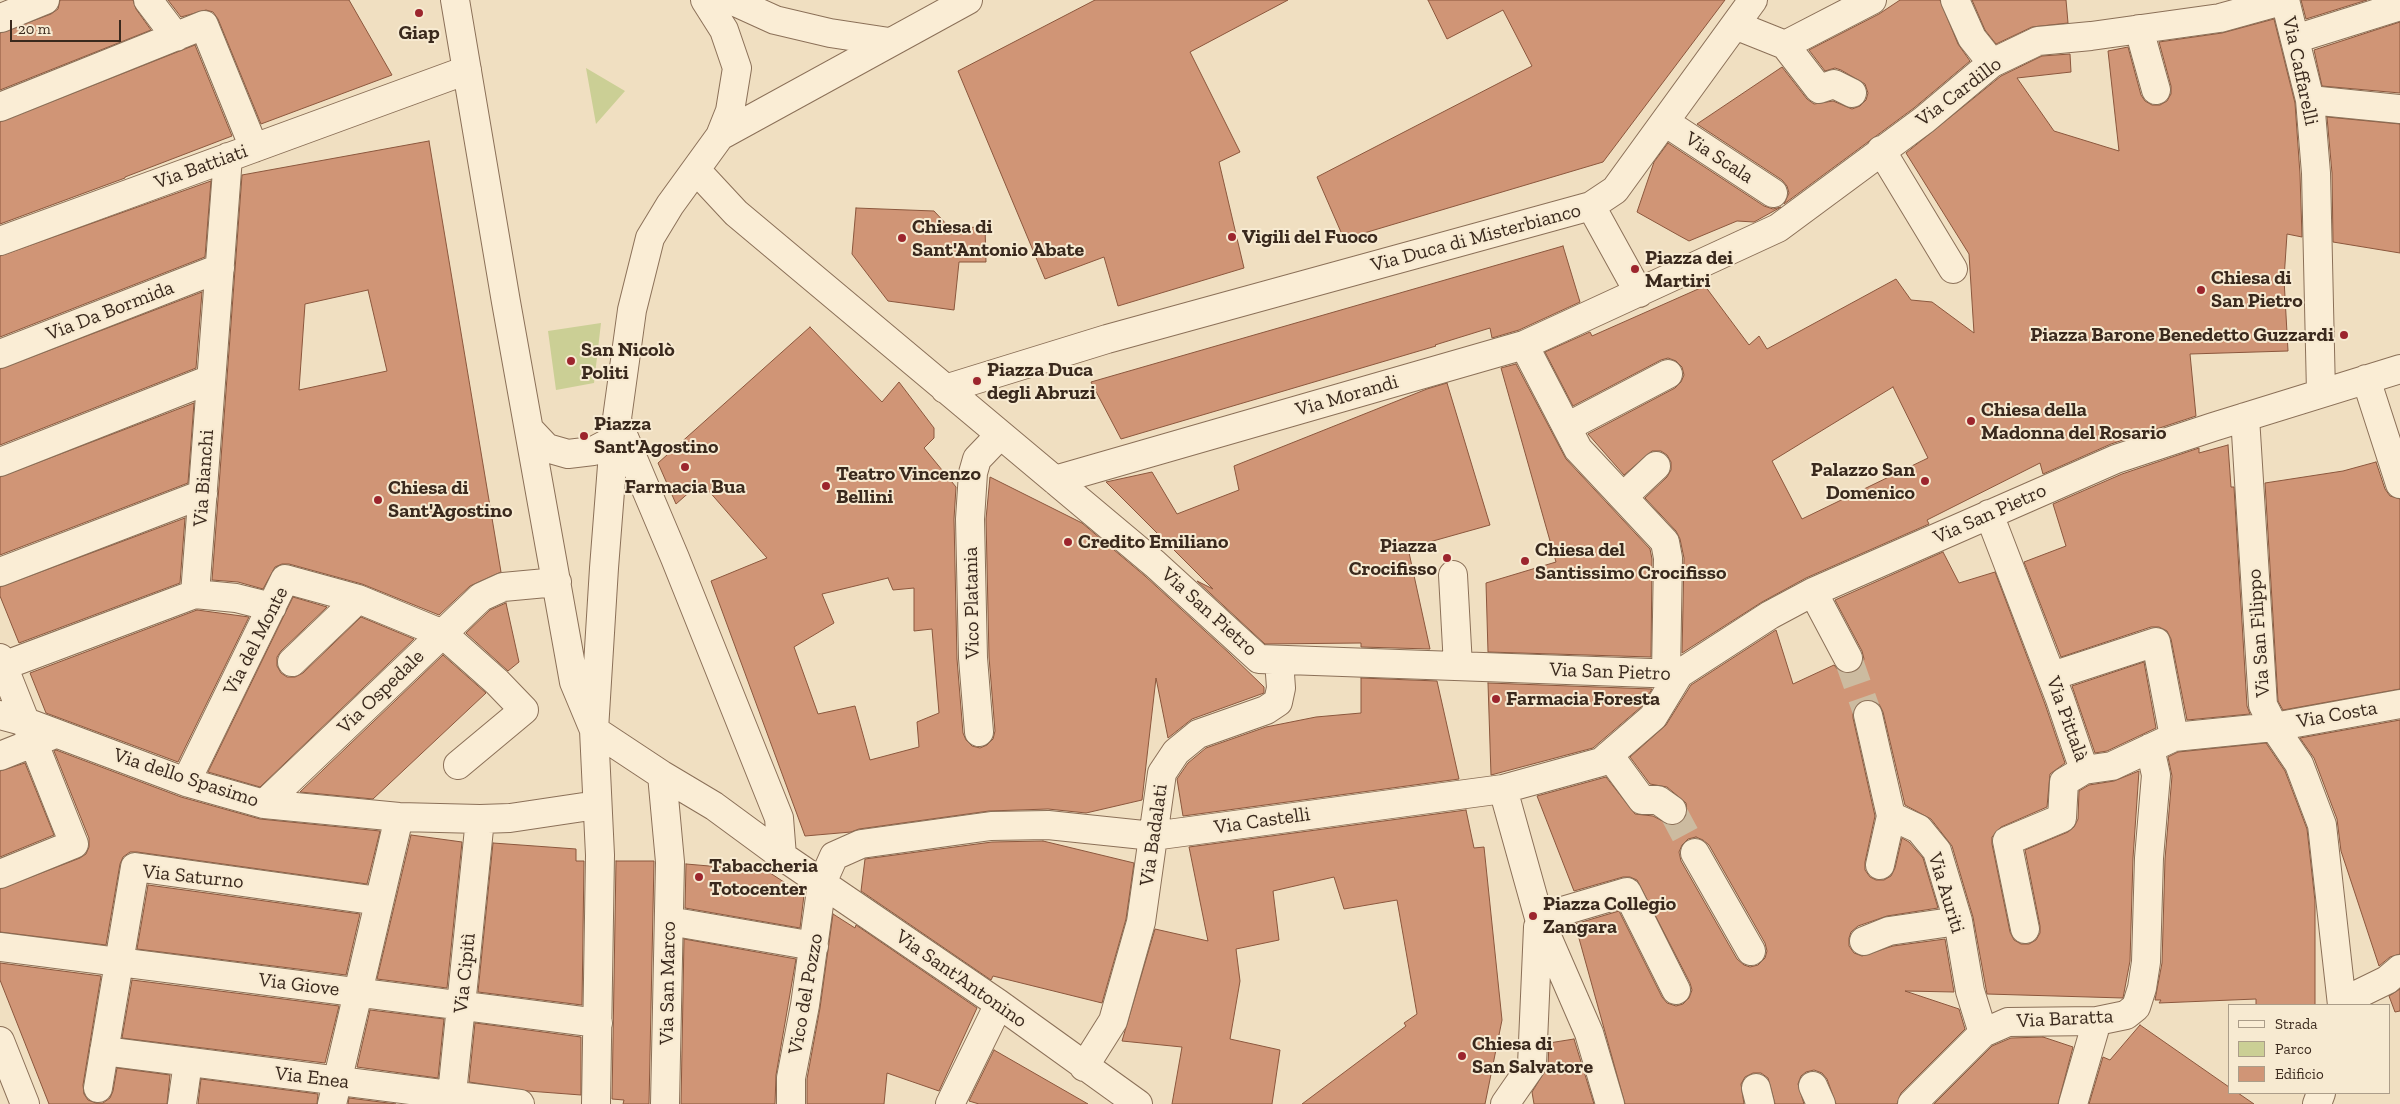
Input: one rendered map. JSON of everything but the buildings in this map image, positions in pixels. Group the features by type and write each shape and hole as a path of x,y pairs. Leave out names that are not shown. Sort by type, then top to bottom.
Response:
{"street":[{"path":"1,18 45,0"},
{"path":"148,0 176,37"},
{"path":"455,0 506,302 574,682 594,730"},
{"path":"596,1104 600,854 594,730 604,568 616,432 632,310 650,238 670,205 720,136 730,111 737,68 724,30 705,0"},
{"path":"731,0 776,20 830,33 889,42"},
{"path":"720,136 968,0"},
{"name":"Via Duca di Misterbianco","path":"945,389 1107,340 1591,206 1615,190 1752,0"},
{"path":"1785,45 1872,0"},
{"path":"1955,0 1972,38 1992,63"},
{"name":"Via Cardillo","path":"1639,293 1778,228 1924,120 1992,63 2038,40 2220,18 2285,0"},
{"name":"Via Caffarelli","path":"2285,0 2310,100 2316,173 2320,393"},
{"path":"2295,39 2400,6"},
{"path":"0,106 204,25 254,148"},
{"path":"1735,25 1785,45 1819,88 1834,84 1852,93"},
{"path":"2139,29 2156,90"},
{"name":"Via Battiati","path":"2,236 254,148 467,70"},
{"path":"2310,100 2400,108"},
{"name":"Via Scala","path":"1665,122 1773,193"},
{"path":"1882,150 1953,269"},
{"name":"Via Bianchi","path":"195,594 228,157"},
{"name":"Via San Pietro","path":"696,170 736,213 1155,564 1259,659 1673,674 1770,615 1813,592 2116,459 2212,427 2400,369"},
{"path":"1591,206 1639,293"},
{"name":"Via Da Bormida","path":"0,354 220,268"},
{"name":"Via Morandi","path":"1064,488 1112,464 1524,345 1639,293"},
{"path":"1524,345 1578,449 1665,542 1668,558 1673,674"},
{"path":"1567,427 1668,374"},
{"path":"0,462 211,379"},
{"path":"2366,379 2400,484"},
{"name":"Via San Filippo","path":"2245,418 2263,705 2274,727 2299,764 2322,825 2342,1004"},
{"path":"530,430 547,448 568,454 593,451 616,432"},
{"path":"616,432 675,558 779,818 782,856"},
{"name":"Vico Platania","path":"979,732 973,658 970,519 973,473 977,459 1000,435"},
{"path":"1623,497 1656,466"},
{"path":"0,572 203,494"},
{"name":"Via Pittalà","path":"1989,514 2052,676 2084,770 2112,766 2162,743 2274,727"},
{"path":"1452,575 1458,666"},
{"name":"Via del Monte","path":"186,782 285,579 358,600 442,634 497,682 524,710 458,766"},
{"name":"Via Ospedale","path":"264,804 481,597 503,587 557,582"},
{"path":"1813,592 1848,658"},
{"path":"0,874 74,844 2,662 195,594 236,598 272,606"},
{"path":"292,662 358,600"},
{"name":"Via Baratta","path":"1912,1104 1983,1033 2008,1022 2098,1020 2126,1016 2136,1007 2142,988 2146,962 2149,858 2156,775 2162,743 2156,642 2052,676"},
{"name":"Via Badalati","path":"1084,1067 1113,1021 1141,922 1162,773 1176,752 1198,734 1266,710 1278,702 1281,688 1279,660"},
{"name":"Via Castelli","path":"822,883 834,856 861,844 1000,826 1048,825 1153,836 1503,789 1601,762 1653,717 1673,674"},
{"name":"Via Costa","path":"2274,727 2400,704"},
{"path":"1868,715 1891,816 1880,865"},
{"path":"0,756 29,728"},
{"name":"Via dello Spasimo","path":"29,728 186,782 264,804 390,822 478,831 510,818 597,805"},
{"name":"Via Sant'Antonino","path":"594,730 662,775 714,806 782,856 999,1004 1084,1067 1138,1104"},
{"path":"1609,755 1642,800 1658,800 1672,810"},
{"path":"2025,929 2007,841 2062,818 2064,782 2084,770"},
{"name":"Via San Marco","path":"662,775 670,862 666,1104"},
{"path":"1503,789 1539,918 1589,1033 1610,1104"},
{"name":"Via Auriti","path":"1891,816 1919,829 1937,852 1958,921 1970,991 1983,1033"},
{"path":"335,1092 379,901 390,822"},
{"name":"Via Cipitì","path":"452,1100 478,831"},
{"path":"1695,853 1751,951"},
{"name":"Via Saturno","path":"98,1088 135,867 379,901"},
{"name":"Vico del Pozzo","path":"791,1104 791,1078 814,946 822,883"},
{"path":"1539,918 1627,892 1676,990"},
{"path":"1505,1104 1532,1065 1539,918"},
{"path":"669,921 814,946"},
{"path":"1864,940 1889,932 1958,921"},
{"name":"Via Giove","path":"0,947 598,1024"},
{"path":"2342,1004 2387,980 2400,970"},
{"path":"950,1104 999,1004"},
{"path":"2073,1104 2098,1020"},
{"path":"0,1041 25,1104"},
{"name":"Via Enea","path":"104,1051 188,1062 335,1092 520,1104"},
{"path":"182,1104 188,1062"}],"green space":[{"path":"586,68 625,91 596,124"},
{"path":"601,323 594,383 556,390 548,331"}],"tunnel":[{"path":"1848,658 1868,715"},
{"path":"1672,810 1695,853"}],"place":[{"name":"Giap","path":"419,13"},
{"name":"Vigili del Fuoco","path":"1232,237"},
{"name":"Chiesa di Sant'Antonio Abate","path":"902,238"},
{"name":"Piazza dei Martiri","path":"1635,269"},
{"name":"Chiesa di San Pietro","path":"2201,290"},
{"name":"Piazza Barone Benedetto Guzzardi","path":"2344,335"},
{"name":"San Nicolò Politi","path":"571,361"},
{"name":"Piazza Duca degli Abruzi","path":"977,381"},
{"name":"Chiesa della Madonna del Rosario","path":"1971,421"},
{"name":"Piazza Sant'Agostino","path":"584,436"},
{"name":"Farmacia Bua","path":"685,467"},
{"name":"Palazzo San Domenico","path":"1925,481"},
{"name":"Teatro Vincenzo Bellini","path":"826,486"},
{"name":"Chiesa di Sant'Agostino","path":"378,500"},
{"name":"Credito Emiliano","path":"1068,542"},
{"name":"Piazza Crocifisso","path":"1447,558"},
{"name":"Chiesa del Santissimo Crocifisso","path":"1525,561"},
{"name":"Farmacia Foresta","path":"1496,699"},
{"name":"Tabaccheria Totocenter","path":"699,877"},
{"name":"Piazza Collegio Zangara","path":"1533,916"},
{"name":"Chiesa di San Salvatore","path":"1462,1056"}]}
